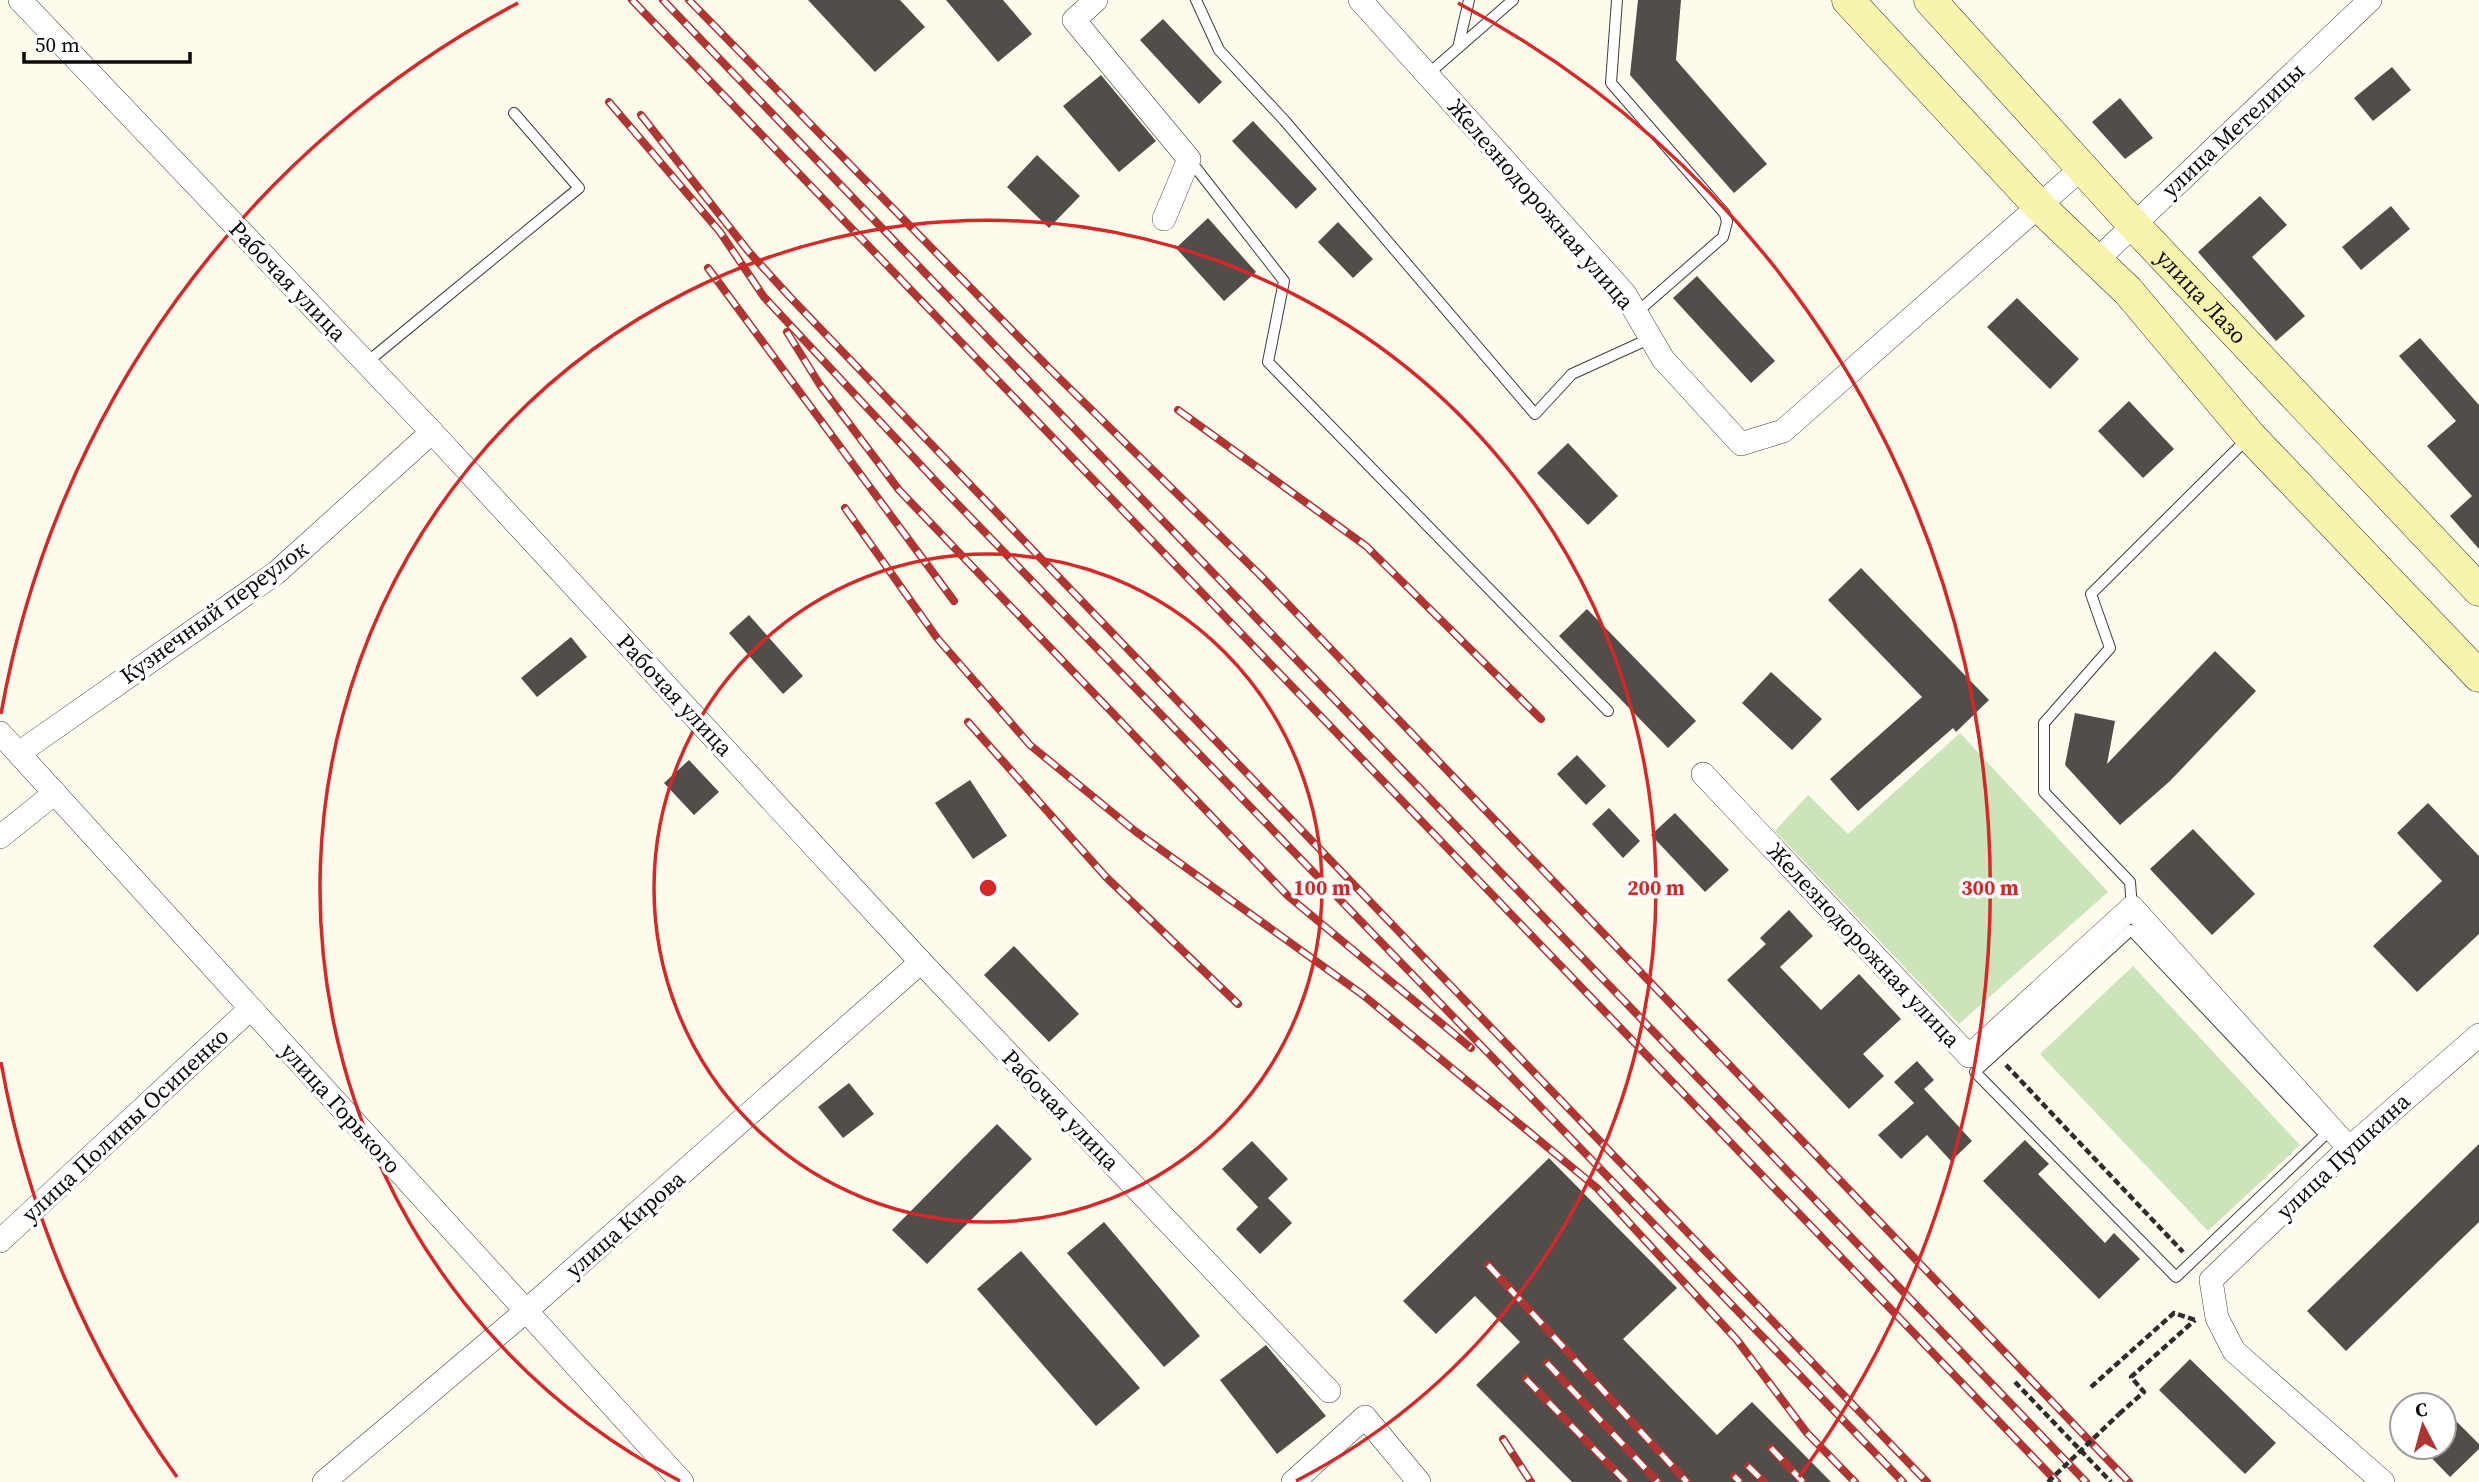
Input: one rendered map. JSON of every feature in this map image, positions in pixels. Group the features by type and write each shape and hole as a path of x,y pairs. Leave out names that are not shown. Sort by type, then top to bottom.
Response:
{"street":[{"name":"Рабочая улица","path":"20,0 432,432 921,962 1329,1391"},
{"path":"1096,0 1074,20 1189,159 1164,219"},
{"name":"Железнодорожная улица","path":"1360,0 1625,294 1663,359 1741,444 1783,431 2039,206"},
{"path":"1849,0 2039,206 2097,260 2215,391 2250,436 2479,676"},
{"name":"улица Лазо","path":"1930,0 2133,224 2479,590"},
{"name":"улица Метелицы","path":"2097,260 2370,0"},
{"path":"2039,206 2082,168"},
{"name":"Кузнечный переулок","path":"19,753 276,573 432,432"},
{"name":"улица Горького","path":"0,733 682,1482"},
{"name":"Железнодорожная улица","path":"1703,774 1969,1056 2131,918"},
{"path":"0,836 55,793"},
{"path":"2131,918 2348,1148"},
{"name":"улица Кирова","path":"324,1482 526,1311 921,962"},
{"name":"улица Полины Осипенко","path":"0,1241 250,1009"},
{"name":"улица Пушкина","path":"2211,1280 2348,1148 2479,1035"},
{"path":"2211,1280 2217,1318 2234,1352 2383,1482"},
{"path":"1293,1482 1365,1417 1419,1482"}],"lane":[{"path":"1196,0 1219,50 1284,120 1535,414 1572,374 1651,338"},
{"path":"1458,48 1469,0"},
{"path":"1427,75 1513,0"},
{"path":"1617,0 1611,83 1725,215 1727,222 1723,237 1636,313"},
{"path":"366,363 579,188 514,113"},
{"path":"1189,159 1284,281 1268,362 1608,711"},
{"path":"2131,918 1975,1072 2176,1277 2325,1135 2131,918 2130,882 2045,792 2044,723 2109,648 2091,594 2250,436"}],"path":[{"path":"1994,1053 2192,1261"},
{"path":"2048,1482 2144,1392 2131,1377 2195,1320 2211,1280"},
{"path":"2091,1387 2174,1313 2195,1320"},
{"path":"2014,1382 2111,1482"}],"green space":[{"path":"1960,733 2108,892 1959,1024 1775,831 1808,795 1848,834"},
{"path":"2133,966 2300,1145 2208,1231 2040,1054"}],"building":[{"path":"808,0 900,0 925,27 875,72"},
{"path":"946,0 1003,0 1032,34 998,62"},
{"path":"1638,0 1681,0 1676,60 1767,164 1734,193 1630,75"},
{"path":"1163,19 1222,82 1199,104 1140,40"},
{"path":"2392,67 2411,90 2373,121 2354,98"},
{"path":"1101,75 1156,141 1119,172 1063,106"},
{"path":"2120,98 2153,138 2125,159 2092,122"},
{"path":"1253,121 1317,189 1296,209 1232,141"},
{"path":"1037,155 1080,196 1049,228 1007,187"},
{"path":"2260,196 2287,225 2252,257 2305,316 2276,341 2198,252"},
{"path":"2391,206 2410,229 2361,270 2342,247"},
{"path":"1208,218 1256,272 1224,301 1176,248"},
{"path":"1338,222 1373,259 1353,278 1318,242"},
{"path":"1697,276 1775,361 1751,383 1673,298"},
{"path":"2017,298 2079,359 2050,389 1987,327"},
{"path":"2420,338 2479,405 2479,549 2450,516 2472,496 2427,446 2456,421 2399,356"},
{"path":"2129,401 2174,449 2143,478 2098,431"},
{"path":"1568,443 1618,496 1588,525 1537,473"},
{"path":"1861,568 1989,700 1956,732 1953,728 1858,811 1830,779 1922,697 1828,600"},
{"path":"1587,609 1696,721 1668,748 1559,636"},
{"path":"749,615 803,676 783,694 729,633"},
{"path":"571,637 587,657 537,697 521,678"},
{"path":"2215,651 2256,691 2170,781 2120,825 2065,765 2075,713 2115,721 2107,764"},
{"path":"1771,672 1822,719 1792,750 1742,703"},
{"path":"1577,755 1606,786 1586,805 1557,774"},
{"path":"689,760 719,792 694,815 664,783"},
{"path":"970,780 1007,836 973,859 935,803"},
{"path":"2428,803 2479,856 2479,934 2417,992 2373,946 2442,881 2397,833"},
{"path":"1609,808 1640,841 1623,858 1592,824"},
{"path":"1675,813 1729,870 1705,892 1651,835"},
{"path":"2193,829 2255,894 2212,935 2150,869"},
{"path":"1789,910 1813,936 1780,967 1821,1010 1859,974 1901,1019 1863,1054 1884,1076 1849,1109 1727,980 1766,944 1760,938"},
{"path":"1014,946 1079,1014 1049,1042 984,975"},
{"path":"1917,1061 1934,1080 1924,1089 1972,1141 1951,1161 1927,1135 1901,1159 1878,1135 1914,1103 1894,1082"},
{"path":"849,1083 874,1114 843,1138 818,1107"},
{"path":"997,1124 1032,1159 927,1264 892,1230"},
{"path":"2025,1140 2049,1164 2038,1174 2105,1243 2114,1233 2140,1259 2099,1299 1983,1181"},
{"path":"1252,1141 1288,1179 1268,1198 1292,1223 1260,1254 1236,1229 1258,1207 1222,1169"},
{"path":"2479,1144 2479,1222 2346,1351 2307,1311"},
{"path":"1549,1158 1677,1288 1623,1339 1717,1435 1752,1402 1831,1482 1572,1482 1476,1385 1520,1342 1475,1296 1436,1334 1403,1301"},
{"path":"1104,1222 1200,1336 1164,1367 1067,1253"},
{"path":"1021,1251 1140,1388 1096,1426 977,1289"},
{"path":"1266,1345 1326,1416 1277,1454 1220,1380"},
{"path":"2190,1359 2276,1443 2245,1474 2159,1390"},
{"path":"2458,1423 2479,1444 2479,1449 2450,1477 2435,1461 2458,1461"}],"railway":[{"path":"632,0 2057,1482"},
{"path":"663,0 2086,1482"},
{"path":"689,0 1054,373 1260,575 2129,1482"},
{"path":"609,102 720,232 764,297 942,488 1903,1482"},
{"path":"641,115 749,252 790,297 1927,1482"},
{"path":"708,268 954,601"},
{"path":"787,332 820,385 899,490 1288,896 1471,1048"},
{"path":"1178,410 1366,546 1541,719"},
{"path":"845,508 937,638 1030,745 1135,831 1363,995 1597,1188 1737,1340 1807,1433 1855,1482"},
{"path":"968,722 1106,877 1238,1004"},
{"path":"1488,1265 1687,1482"},
{"path":"1547,1363 1658,1482"},
{"path":"1526,1379 1626,1482"},
{"path":"1503,1439 1531,1482"},
{"path":"1771,1448 1803,1482"},
{"path":"1748,1466 1764,1482"},
{"path":"1734,1476 1740,1482"}]}
